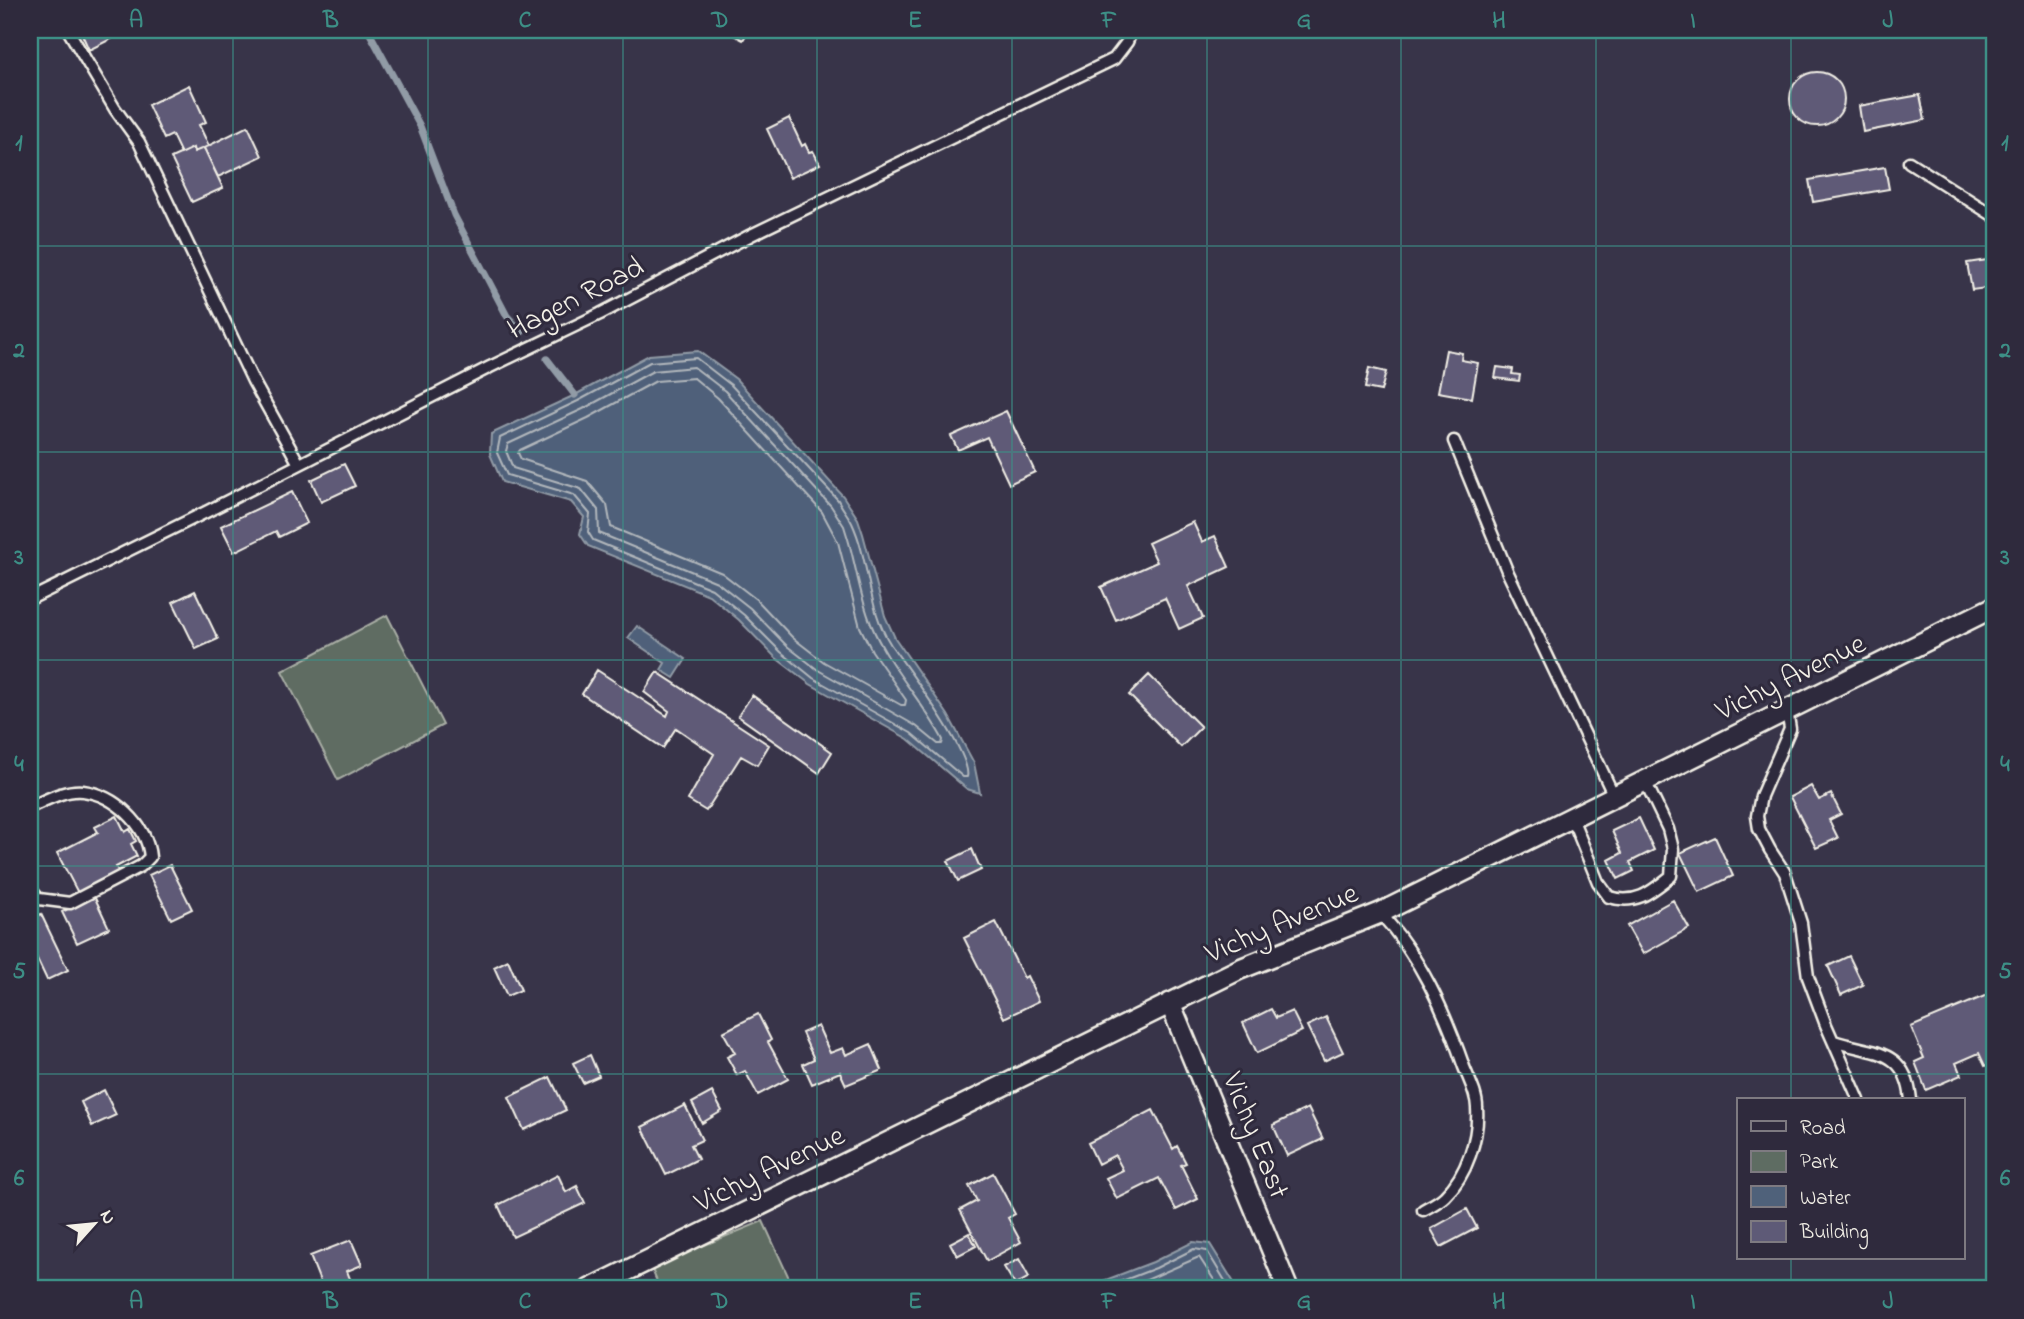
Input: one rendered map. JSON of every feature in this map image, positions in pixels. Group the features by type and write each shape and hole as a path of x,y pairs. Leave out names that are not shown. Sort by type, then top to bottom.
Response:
{"street":[{"name":"Vichy Avenue","path":"590,1289 1240,969 1380,913 1994,607"},
{"name":"Vichy East","path":"1170,1003 1288,1289"}],"lane":[{"path":"68,30 115,109 139,142 253,382 299,464"},
{"name":"Hagen Road","path":"30,599 106,563 490,366 600,314 751,235 1114,60 1132,30"},
{"path":"1909,162 1994,216"},
{"path":"1454,442 1508,573 1614,796"},
{"path":"1787,710 1790,729 1760,796 1757,816 1759,829 1785,873 1801,923 1808,977 1858,1098"},
{"path":"1572,818 1598,881 1609,897 1625,902 1649,894 1671,876 1673,849 1668,829 1645,781"},
{"path":"30,807 58,794 81,790 108,798 133,820 149,849 149,856 141,866 131,872 70,903 39,899 30,889"},
{"path":"1380,913 1404,941 1425,976 1455,1042 1478,1104 1477,1126 1465,1166 1443,1199 1423,1210"},
{"path":"1835,1041 1888,1056 1901,1069 1910,1085 1911,1098"}],"green space":[{"path":"387,615 443,725 338,780 282,671"},
{"path":"763,1221 794,1289 660,1289 651,1267"}],"water":[{"path":"698,351 736,379 843,496 858,519 885,616 895,638 948,715 974,763 980,793 967,789 908,739 810,684 776,658 739,620 709,595 588,546 580,534 584,517 571,502 502,482 490,454 491,434 575,395 649,355"},
{"path":"637,626 686,659 674,678 661,670 665,663 628,638"},
{"path":"1193,1242 1210,1244 1238,1289 1082,1289 1153,1262"}],"building":[{"path":"80,30 129,30 89,50"},
{"path":"724,30 749,30 743,40"},
{"path":"1817,72 1836,80 1844,99 1836,118 1817,126 1798,118 1790,99 1798,80"},
{"path":"189,85 206,122 199,125 209,146 194,152 193,148 181,154 172,135 164,139 148,105"},
{"path":"1920,95 1925,120 1863,132 1859,106"},
{"path":"789,118 802,146 805,144 809,152 813,151 820,164 790,178 767,129"},
{"path":"248,126 262,156 218,177 204,148"},
{"path":"193,148 194,152 204,148 223,188 192,202 171,158"},
{"path":"1885,167 1889,189 1813,202 1809,180"},
{"path":"1994,259 1994,287 1972,290 1967,263"},
{"path":"1446,350 1462,353 1461,360 1478,363 1472,398 1438,392"},
{"path":"1497,367 1513,369 1512,374 1520,375 1519,381 1495,378"},
{"path":"1369,368 1386,372 1381,391 1365,388"},
{"path":"1006,411 1035,472 1009,484 987,437 958,450 951,436"},
{"path":"344,464 355,486 321,502 311,480"},
{"path":"292,492 307,523 279,537 276,531 234,552 221,526"},
{"path":"1193,522 1202,542 1215,536 1229,567 1188,586 1203,618 1179,629 1165,598 1116,620 1101,587 1157,562 1148,543"},
{"path":"195,591 218,639 196,649 173,602"},
{"path":"597,670 667,716 669,711 644,692 657,672 769,745 757,765 741,756 706,811 688,800 714,754 676,728 663,748 582,694"},
{"path":"1149,675 1201,727 1181,747 1129,695"},
{"path":"752,695 832,752 819,773 738,716"},
{"path":"1811,786 1819,800 1831,794 1841,814 1829,820 1838,838 1816,848 1790,797"},
{"path":"117,816 125,832 130,829 136,841 131,844 137,856 116,867 119,872 78,893 57,853 98,832 95,827"},
{"path":"1639,818 1654,850 1630,862 1634,871 1618,879 1609,860 1622,853 1612,831"},
{"path":"1715,837 1733,876 1699,892 1680,853"},
{"path":"972,849 981,870 958,881 948,861"},
{"path":"170,865 192,909 171,919 149,875"},
{"path":"94,896 109,928 77,943 62,912"},
{"path":"1673,900 1689,928 1643,954 1627,926"},
{"path":"41,914 68,970 47,980 30,944 30,920"},
{"path":"996,922 1024,978 1027,976 1039,1001 1004,1018 964,938"},
{"path":"1849,956 1863,985 1841,995 1828,966"},
{"path":"508,960 521,990 507,996 494,967"},
{"path":"1987,995 1994,1012 1994,1062 1985,1066 1979,1053 1956,1063 1961,1075 1926,1090 1915,1062 1924,1058 1911,1027"},
{"path":"1271,1009 1276,1018 1292,1011 1302,1031 1257,1053 1243,1023"},
{"path":"758,1014 771,1040 768,1042 788,1079 758,1095 745,1071 737,1075 727,1057 735,1053 723,1032"},
{"path":"1326,1017 1343,1052 1324,1061 1307,1026"},
{"path":"818,1026 830,1053 843,1048 846,1055 871,1044 882,1070 846,1085 840,1072 812,1084 803,1064 814,1059 802,1033"},
{"path":"590,1055 599,1076 583,1083 573,1063"},
{"path":"550,1077 566,1110 524,1130 509,1097"},
{"path":"104,1090 116,1115 92,1126 81,1102"},
{"path":"712,1092 722,1111 702,1123 692,1103"},
{"path":"685,1105 702,1140 691,1145 698,1159 666,1175 642,1127"},
{"path":"1308,1108 1323,1139 1287,1156 1273,1125"},
{"path":"1153,1110 1173,1149 1177,1146 1186,1163 1181,1165 1198,1199 1176,1210 1159,1178 1117,1199 1106,1178 1123,1170 1115,1155 1098,1164 1088,1143"},
{"path":"993,1173 1015,1214 1008,1218 1021,1242 987,1261 960,1210 977,1201 969,1186"},
{"path":"558,1175 566,1192 577,1186 585,1203 513,1237 498,1205"},
{"path":"1467,1209 1477,1228 1441,1247 1431,1229"},
{"path":"969,1233 976,1246 957,1256 950,1243"},
{"path":"351,1240 362,1265 347,1271 354,1289 323,1289 310,1256"},
{"path":"1019,1259 1029,1277 1015,1285 1004,1267"}],"waterway":[{"path":"368,30 420,126 454,215 507,316 522,332"},
{"path":"547,359 575,395"}]}
